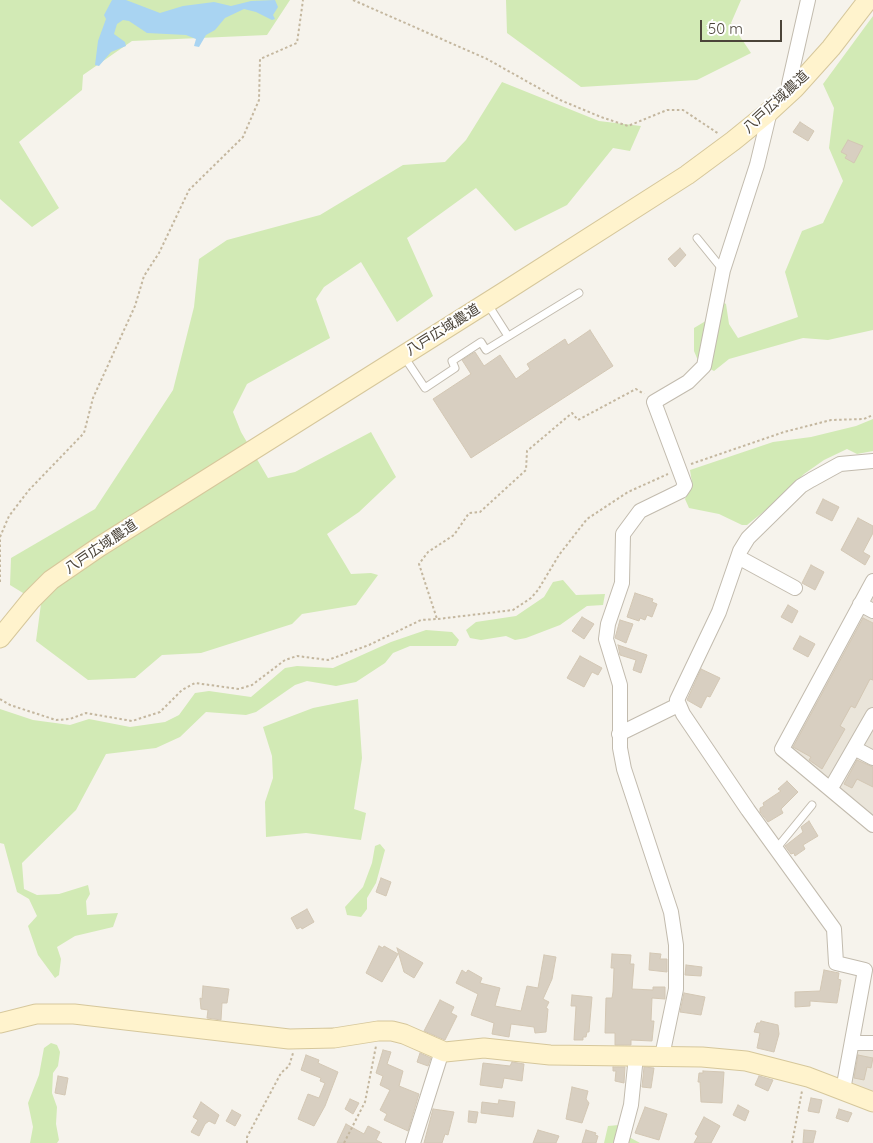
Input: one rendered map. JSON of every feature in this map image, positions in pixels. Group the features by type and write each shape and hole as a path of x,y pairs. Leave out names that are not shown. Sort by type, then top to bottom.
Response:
{"street":[{"path":"789,93 789,84 808,0"},
{"name":"八戸広域農道","path":"0,638 31,600 59,575 124,531 487,303 687,174 733,141 789,93 831,48 868,0"},
{"path":"662,1056 676,989 676,946 671,912 624,769 619,734 620,685 606,639 608,624 622,582 624,534 640,511 681,491 685,485 654,402 688,382 704,366 723,270 757,165 770,111"},
{"path":"843,1090 865,970 836,963 834,929 776,849 678,706 680,691 719,612 738,557 748,538 801,486 840,464 873,461"},
{"path":"738,557 795,588"},
{"path":"873,580 782,749 873,825"},
{"path":"860,604 873,611"},
{"path":"619,734 678,706"},
{"path":"830,788 873,714"},
{"path":"854,748 873,758"},
{"path":"0,1023 36,1014 74,1014 268,1038 334,1038 378,1031 404,1034 442,1051 484,1048 550,1055 662,1056 746,1061 808,1077 873,1102"},
{"path":"852,1043 873,1043"},
{"path":"413,1143 442,1051"},
{"path":"621,1143 631,1105 636,1056"}],"lane":[{"path":"697,238 723,270"},
{"path":"403,355 425,388 455,368 452,361 480,342 486,350 579,293"},
{"path":"487,303 508,336"},
{"path":"776,849 812,805"}],"path":[{"path":"0,582 0,537 9,516 29,490 84,433 93,398 135,306 144,276 159,253 188,190 243,137 260,100 260,59 297,43 303,0"},
{"path":"353,0 487,59 560,100 601,117 628,126 667,110 683,110 733,141"},
{"path":"0,700 56,720 70,719 86,713 132,721 160,712 182,690 195,684 239,689 252,685 285,660 297,656 328,660 369,645 421,620 437,619 419,564 428,552 454,535 469,513 480,512 526,470 526,451 572,413 578,420 636,389 654,402"},
{"path":"344,1143 365,1102 378,1031"},
{"path":"247,1143 248,1137 281,1073 288,1066 298,1039"},
{"path":"792,1143 801,1094 808,1077"}],"shaded area":[{"path":"873,590 873,818 787,747"},
{"path":"873,1035 873,1093 850,1085 857,1038"}],"green space":[{"path":"0,0 290,0 267,35 132,41 83,75 82,90 19,142 59,208 32,227 0,199"},
{"path":"506,0 741,0 731,23 751,53 697,80 581,87 507,33"},
{"path":"873,16 873,330 828,340 803,338 729,359 714,371 699,363 694,351 694,328 709,319 719,300 726,304 729,324 738,338 798,317 785,272 802,231 823,223 843,181 829,148 834,108 823,84"},
{"path":"502,82 599,121 641,126 630,151 613,148 567,205 515,231 476,188 407,238 433,296 397,322 361,262 324,287 316,299 330,338 247,384 233,412 241,432 268,478 295,472 371,432 396,477 359,512 327,534 351,574 371,573 378,575 356,605 302,614 292,624 201,653 162,655 135,678 88,680 36,641 41,604 10,585 11,558 95,509 173,390 194,307 199,259 227,240 320,215 403,165 445,162 466,140"},
{"path":"873,419 873,451 857,454 847,449 824,460 804,474 777,501 747,525 742,525 719,514 689,508 685,499 692,483 690,470 773,442 811,437 856,426"},
{"path":"563,580 576,595 605,594 603,605 587,606 560,625 526,638 515,640 506,636 481,640 470,638 466,630 476,622 516,616 544,597 553,582"},
{"path":"426,630 452,632 459,640 456,646 410,646 393,653 385,663 356,682 336,686 307,681 295,685 256,712 246,715 206,712 180,737 156,748 106,754 76,810 22,863 24,889 37,895 59,894 88,885 90,894 86,901 87,915 118,913 113,927 75,936 57,947 61,959 59,975 55,978 38,955 28,926 37,916 29,899 17,892 4,844 0,843 0,709 33,720 70,725 89,719 130,727 165,722 179,715 195,693 209,691 251,697 285,668 297,666 333,668 391,642"},
{"path":"358,699 362,758 354,809 366,813 361,840 306,833 266,837 265,802 273,778 272,756 263,727 313,708"},
{"path":"380,844 385,850 376,883 367,898 367,909 361,917 347,915 345,907 363,887 372,863 375,846"},
{"path":"51,1043 57,1045 60,1052 58,1066 53,1073 52,1093 57,1107 56,1124 59,1140 57,1143 30,1143 33,1127 28,1103 39,1075 44,1048"},
{"path":"619,1125 629,1137 640,1143 604,1143 608,1126"}],"water":[{"path":"112,0 126,0 160,13 183,6 214,2 231,6 251,1 275,0 278,7 273,15 275,19 272,20 256,12 244,9 225,18 215,30 206,35 199,47 194,46 196,39 186,35 147,33 129,21 123,20 117,24 114,34 125,42 126,46 111,52 99,66 95,65 98,41 106,19 104,15"}],"building":[{"path":"800,122 814,131 808,141 793,132"},
{"path":"848,140 863,146 854,163 845,158 847,155 841,152"},
{"path":"680,248 686,255 675,267 668,259"},
{"path":"590,330 613,366 471,458 433,399 471,374 462,360 475,352 484,366 500,355 516,379 530,369 527,364 565,339 568,345"},
{"path":"823,499 839,507 832,521 816,513"},
{"path":"858,518 873,526 873,533 863,552 870,556 865,565 841,550"},
{"path":"811,565 824,572 815,590 802,583"},
{"path":"635,593 653,599 652,602 657,604 652,617 647,615 645,620 640,618 639,621 627,617"},
{"path":"788,605 798,611 792,623 781,617"},
{"path":"582,617 594,624 584,639 572,631"},
{"path":"863,618 873,623 873,680 870,679 855,708 851,706 840,726 845,729 822,769 809,760 811,757 793,747"},
{"path":"620,620 633,624 626,643 615,638"},
{"path":"800,636 815,644 808,657 793,649"},
{"path":"618,645 647,655 641,673 633,670 636,660 620,655"},
{"path":"580,656 602,668 598,675 592,672 584,687 567,678"},
{"path":"701,669 720,678 710,697 707,696 701,708 687,700"},
{"path":"857,760 873,767 873,787 857,779 852,788 844,784"},
{"path":"787,781 798,792 781,809 783,813 768,822 760,812 760,808 764,806 763,803 781,791 778,789"},
{"path":"809,821 818,836 803,845 805,849 795,856 785,846 803,832 801,827"},
{"path":"381,878 391,882 386,896 376,892"},
{"path":"307,909 314,922 302,929 301,927 297,929 291,918"},
{"path":"379,946 383,948 384,946 398,954 382,982 366,973"},
{"path":"397,948 423,963 414,978 404,972"},
{"path":"650,953 661,954 660,959 667,959 667,972 649,970"},
{"path":"612,954 631,955 630,964 634,964 632,989 653,990 653,987 665,987 665,999 652,998 651,1021 654,1021 652,1041 631,1040 631,1045 615,1045 615,1033 605,1033 606,998 612,998 613,992 614,968 611,968"},
{"path":"544,955 556,957 552,979 543,999 549,1002 546,1008 548,1009 546,1032 535,1033 534,1027 511,1024 509,1037 492,1034 494,1023 471,1015 478,994 456,983 462,970 466,973 468,970 482,978 480,983 500,988 495,1006 521,1011 527,986 538,988"},
{"path":"686,965 702,967 701,976 685,975"},
{"path":"824,970 839,973 838,979 841,980 837,1003 810,1001 810,1006 795,1007 795,992 820,991"},
{"path":"203,986 229,989 227,1003 222,1003 221,1020 207,1018 208,1010 201,1009 200,998 202,999"},
{"path":"684,993 705,997 701,1015 680,1012"},
{"path":"572,995 592,997 589,1032 587,1032 586,1037 583,1037 583,1040 574,1040 576,1006 571,1006"},
{"path":"440,1000 454,1007 451,1013 457,1016 445,1040 424,1031"},
{"path":"761,1021 778,1025 779,1034 774,1052 757,1048 760,1033 754,1032 757,1023"},
{"path":"383,1050 391,1052 387,1064 403,1071 399,1086 419,1094 408,1131 384,1120 387,1114 380,1110 390,1090 380,1085 383,1076 376,1073"},
{"path":"420,1053 431,1058 428,1066 417,1062"},
{"path":"306,1055 319,1060 318,1063 338,1072 325,1106 314,1126 298,1119 308,1094 319,1098 325,1083 320,1081 321,1078 301,1070"},
{"path":"858,1055 873,1058 871,1068 867,1067 864,1080 854,1078"},
{"path":"512,1062 524,1064 522,1081 504,1078 502,1088 480,1085 483,1063 510,1066"},
{"path":"613,1067 625,1067 624,1083 615,1081 616,1071 613,1071"},
{"path":"644,1067 654,1068 651,1088 642,1087"},
{"path":"703,1071 724,1072 722,1103 701,1102 700,1082 698,1082 699,1073 703,1073"},
{"path":"58,1076 68,1078 65,1095 55,1093"},
{"path":"759,1076 773,1080 768,1091 755,1085"},
{"path":"572,1087 588,1091 586,1099 589,1103 582,1123 566,1119"},
{"path":"811,1098 822,1100 819,1113 808,1111"},
{"path":"350,1099 359,1103 353,1114 345,1109"},
{"path":"499,1100 515,1102 513,1117 481,1113 482,1102 498,1104"},
{"path":"201,1102 219,1115 215,1124 209,1121 205,1124 199,1136 191,1132 198,1120 193,1117"},
{"path":"738,1105 749,1111 745,1121 733,1115"},
{"path":"645,1107 667,1114 659,1140 635,1133"},
{"path":"433,1109 454,1112 448,1135 445,1134 442,1143 424,1143"},
{"path":"839,1109 852,1113 848,1122 836,1118"},
{"path":"232,1110 241,1115 235,1126 226,1121"},
{"path":"469,1111 478,1112 476,1123 468,1122"},
{"path":"704,1117 720,1126 711,1143 694,1143 698,1136 695,1134"},
{"path":"346,1124 364,1134 368,1126 380,1132 376,1140 382,1143 337,1143"},
{"path":"538,1130 559,1136 556,1143 533,1143"},
{"path":"586,1130 596,1133 595,1135 598,1136 596,1143 582,1143"},
{"path":"804,1130 816,1131 813,1143 803,1143"}]}
